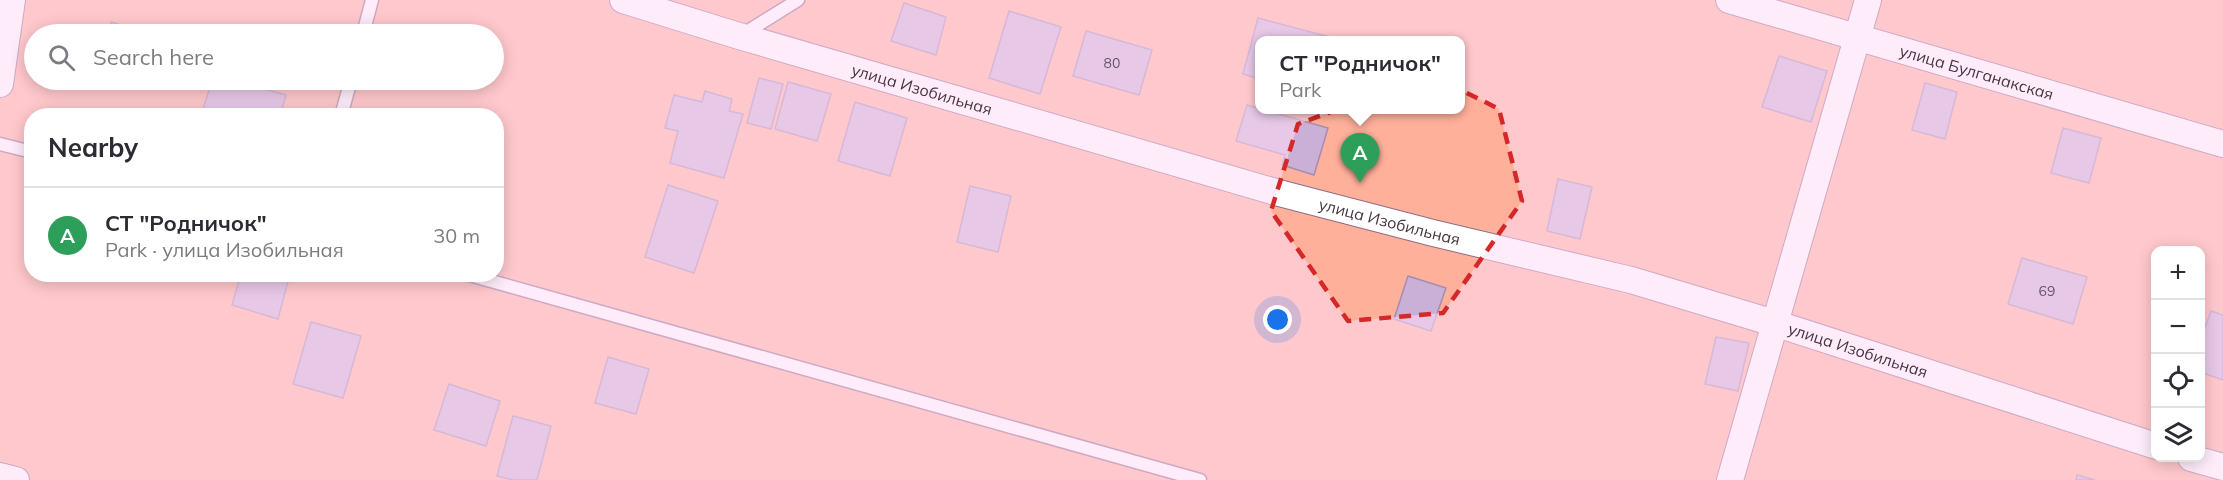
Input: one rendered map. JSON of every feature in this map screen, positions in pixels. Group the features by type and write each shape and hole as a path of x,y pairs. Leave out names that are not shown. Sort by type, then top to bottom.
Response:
{"street":[{"path":"0,84 12,0"},
{"name":"улица Изобильная","path":"623,0 1279,193 1432,233 1631,280 1774,323 2151,444"},
{"name":"улица Булганакская","path":"1729,0 2223,144"},
{"path":"1730,480 1868,0"},
{"path":"2204,462 2223,468"},
{"path":"0,476 16,480"}],"lane":[{"path":"366,24 372,0"},
{"path":"739,36 798,0"},
{"path":"343,108 348,90"},
{"path":"0,144 24,150"},
{"path":"495,282 1200,480"}],"highlighted area":[{"path":"1431,75 1499,109 1522,201 1443,313 1348,321 1271,211 1298,124"}],"shaded area":[{"path":"0,0 2223,0 2223,480 0,480"}],"building":[{"path":"904,3 946,17 936,55 891,41"},
{"path":"1009,11 1061,27 1040,94 989,78"},
{"path":"1258,18 1326,36 1255,36 1255,78 1243,74"},
{"path":"1086,31 1152,50 1139,95 1073,76"},
{"path":"1779,56 1827,71 1811,122 1762,107"},
{"path":"759,78 783,84 771,129 747,123"},
{"path":"788,82 831,94 817,141 775,129"},
{"path":"1925,83 1957,92 1945,139 1912,130"},
{"path":"209,90 268,90 286,95 282,108 203,108"},
{"path":"705,91 732,99 729,111 743,114 724,178 670,163 678,131 665,128 674,95 702,102"},
{"path":"855,102 907,118 890,176 838,161"},
{"path":"1247,105 1255,107 1255,114 1279,114 1328,128 1314,175 1282,165 1285,155 1236,141"},
{"path":"2063,128 2101,138 2089,183 2051,173"},
{"path":"1558,179 1592,187 1580,239 1547,231"},
{"path":"668,185 718,201 694,273 645,257"},
{"path":"970,186 1011,196 998,252 957,242"},
{"path":"2022,258 2087,277 2073,324 2008,304"},
{"path":"1408,276 1446,288 1431,331 1394,319"},
{"path":"239,282 288,282 278,319 232,305"},
{"path":"2211,311 2223,315 2223,380 2205,374 2205,327"},
{"path":"311,322 361,336 343,398 293,384"},
{"path":"1716,337 1749,343 1738,391 1705,384"},
{"path":"608,357 649,369 636,414 595,403"},
{"path":"449,384 500,401 486,446 434,430"},
{"path":"513,416 551,426 537,480 513,480 497,476"},
{"path":"2077,475 2095,480 2076,480"}],"place":[{"name":"СТ \"Родничок\"","path":"1360,183"}]}
